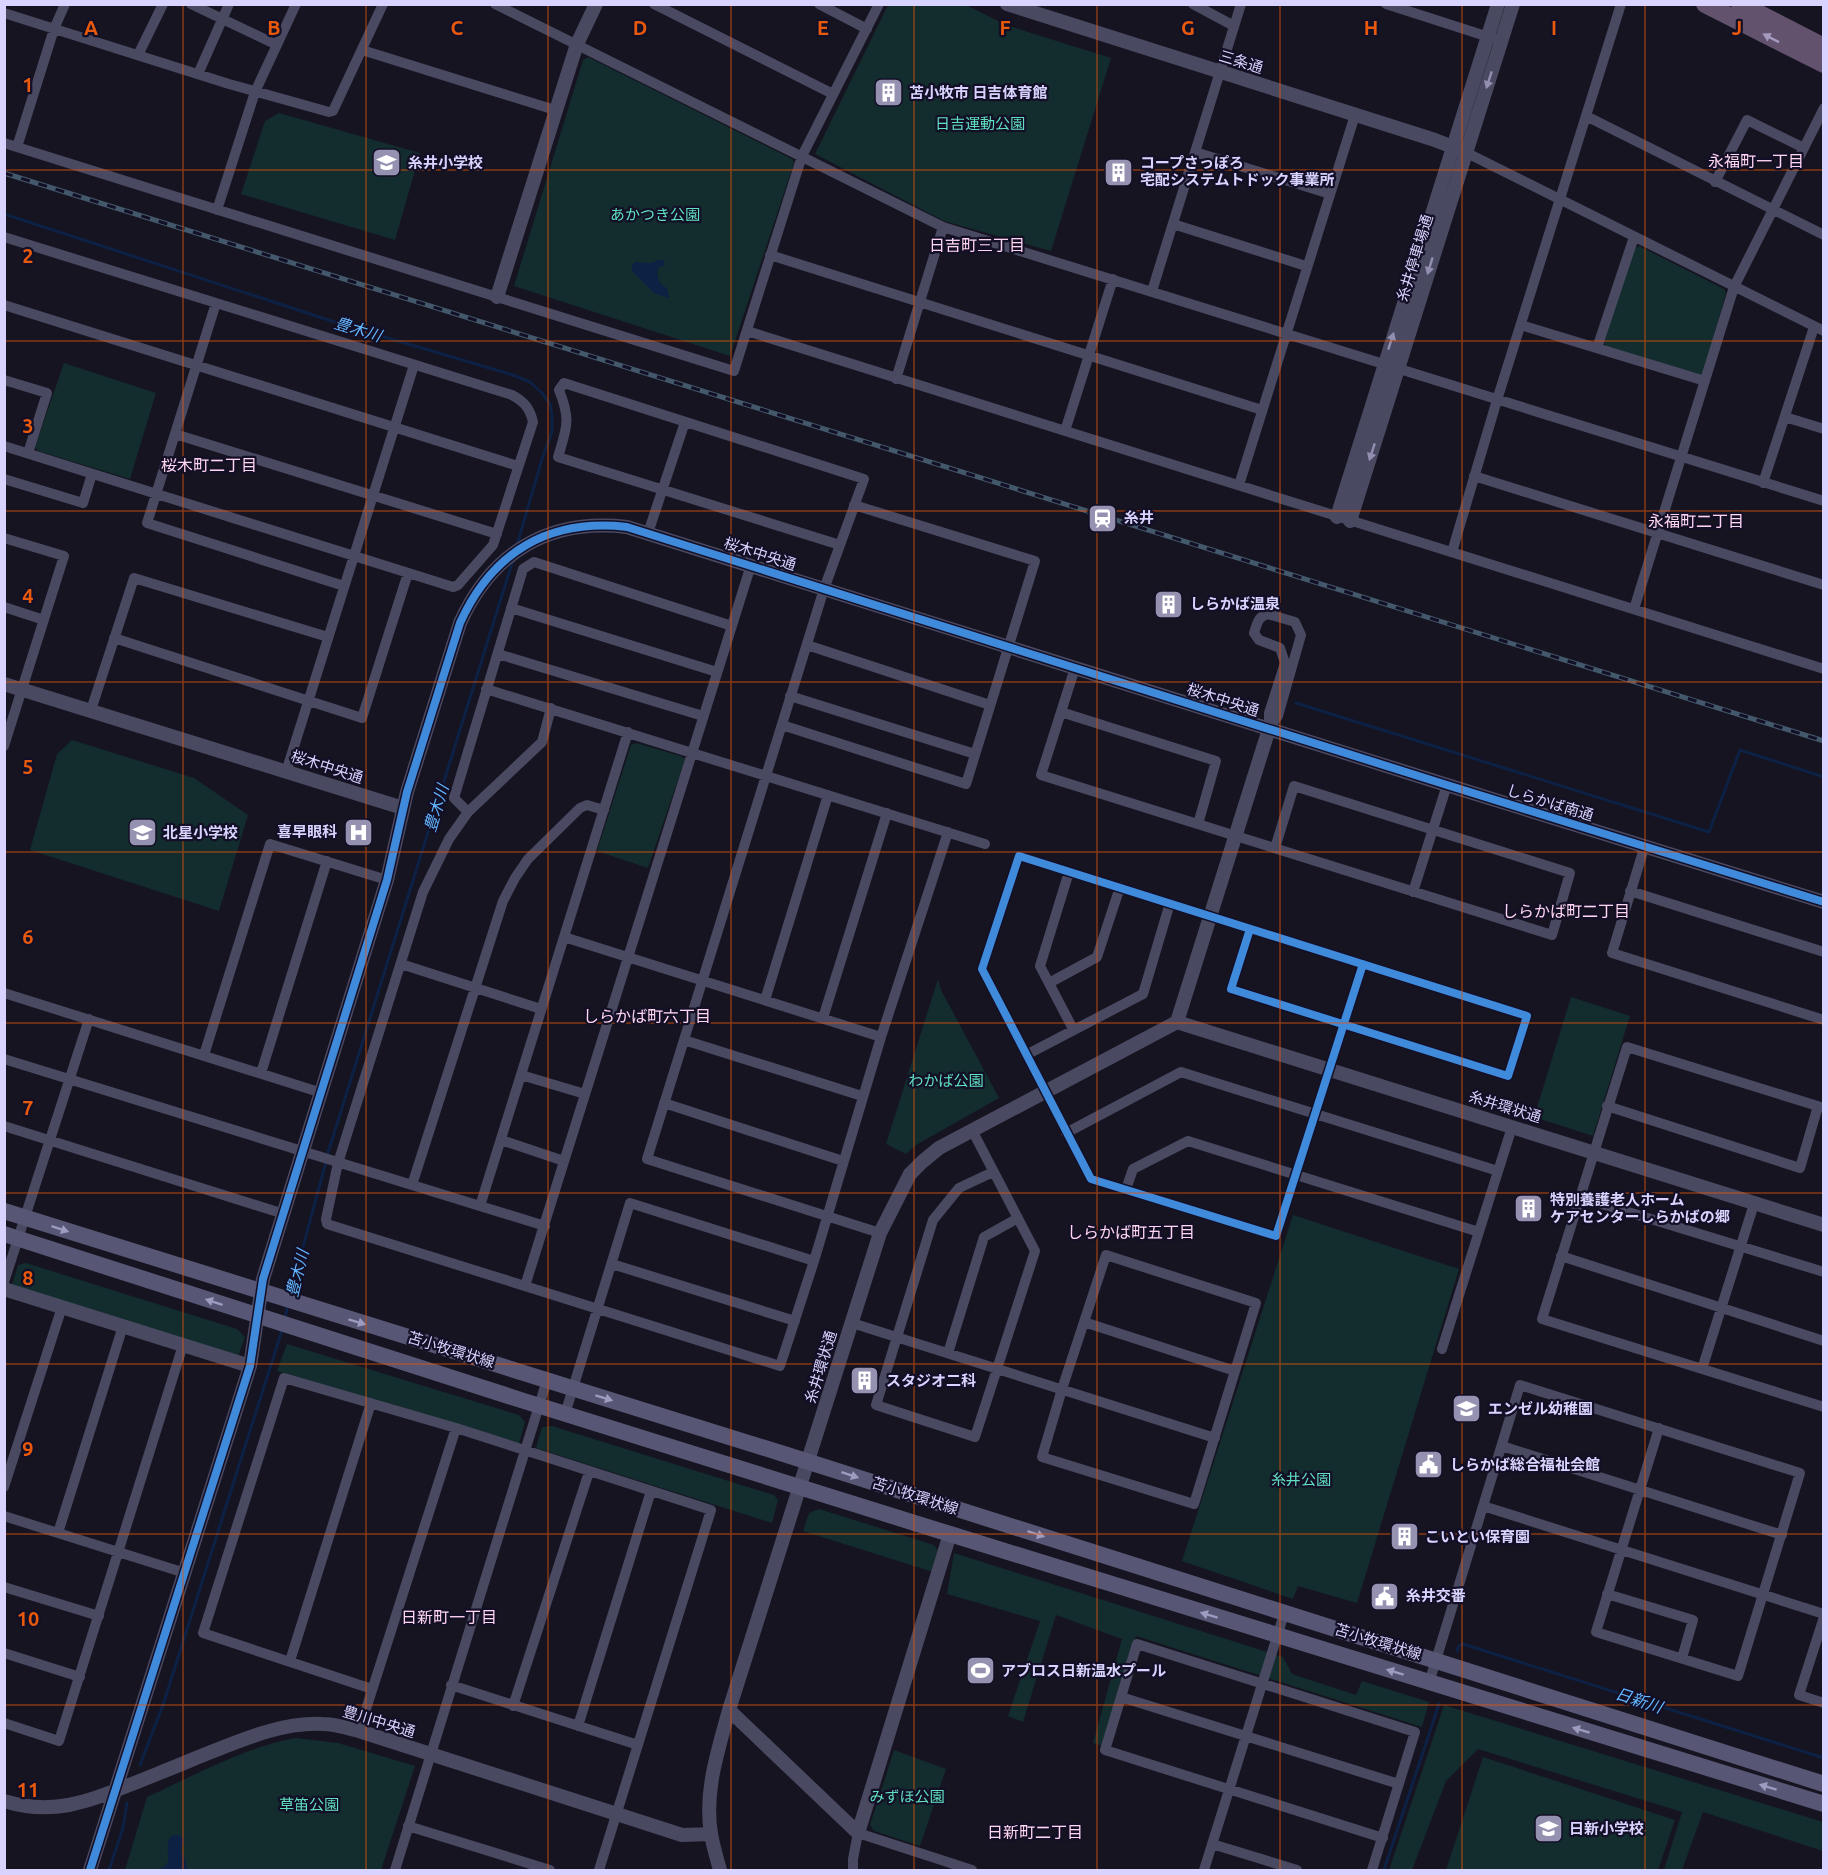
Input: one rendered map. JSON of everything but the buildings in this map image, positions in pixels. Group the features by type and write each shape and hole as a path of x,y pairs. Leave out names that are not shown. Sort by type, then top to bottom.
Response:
{"highway":[{"path":"1705,4 1824,64"},
{"path":"1740,4 1824,47"}],"main road":[{"name":"苫小牧環状線","path":"4,1211 573,1388 1824,1784"},
{"name":"苫小牧環状線","path":"11,1237 800,1488 1824,1804"}],"street":[{"path":"17,147 54,29 65,4"},
{"path":"138,55 163,4"},
{"path":"191,4 277,45"},
{"path":"198,74 230,4"},
{"path":"217,210 255,92 296,4"},
{"path":"4,13 255,92 329,112 333,111 383,4"},
{"path":"495,4 943,227 1824,501"},
{"path":"497,297 577,44 596,4"},
{"path":"654,4 833,94"},
{"path":"819,4 867,29"},
{"path":"4,143 734,371 802,156 879,4"},
{"path":"1193,4 1234,26"},
{"path":"1152,291 1241,4"},
{"path":"1386,4 1495,39"},
{"name":"糸井停車場通","path":"1495,39 1498,4"},
{"name":"糸井停車場通","path":"1344,519 1384,364 1495,39 1512,4"},
{"path":"1452,552 1473,476 1621,4"},
{"name":"三条通","path":"1010,5 1459,149"},
{"path":"362,50 555,110"},
{"path":"1635,609 1734,287 1824,108"},
{"path":"1239,486 1354,115"},
{"path":"1586,116 1824,235"},
{"path":"1715,182 1747,120 1804,148"},
{"path":"1459,149 1819,329 1785,417 1764,483"},
{"name":"糸井停車場通","path":"1344,519 1398,368 1459,149"},
{"path":"1196,152 1330,194"},
{"path":"1173,224 1306,266"},
{"path":"896,379 943,227"},
{"path":"4,237 512,395 522,400 530,410 533,423 493,545 458,585 453,587 4,446"},
{"path":"1598,348 1634,237"},
{"path":"770,255 1262,410"},
{"path":"1065,431 1113,279"},
{"path":"216,303 147,524 344,586"},
{"path":"4,305 518,466"},
{"path":"1521,325 1705,381"},
{"path":"747,332 1823,669"},
{"path":"286,772 414,365"},
{"path":"4,380 47,393 28,453"},
{"path":"840,545 558,457 567,426 567,411 559,390 564,383 864,479 854,505 840,545 824,589 647,1159 880,1233"},
{"path":"1785,417 1824,429"},
{"path":"648,533 685,422"},
{"path":"175,434 497,534"},
{"path":"4,479 83,503 92,474"},
{"path":"1473,476 1824,585"},
{"path":"782,725 966,784 1035,561 854,505"},
{"name":"桜木中央通","path":"4,684 402,808 460,623 485,580 506,557 528,543 541,537 585,525 606,524 648,533 1269,729"},
{"path":"4,538 64,556 4,746"},
{"path":"468,812 453,798 523,569 534,562 732,626"},
{"path":"525,1286 751,566"},
{"path":"114,639 362,718 408,573"},
{"path":"91,710 134,578 328,637"},
{"path":"4,607 44,620"},
{"path":"512,608 717,672"},
{"path":"1177,1022 1269,729 1278,716 1301,635 1295,622 1268,614 1262,615 1258,620 1254,633 1259,640 1280,648 1285,663 1269,713 1269,729"},
{"path":"807,645 990,705"},
{"path":"498,654 703,716"},
{"path":"1076,668 1041,775 1413,892 1552,934 1570,873 1293,786 1275,848"},
{"path":"486,689 985,844"},
{"path":"790,696 975,754"},
{"path":"551,708 542,742 468,812 449,839 423,892 336,1162 327,1224 780,1366 814,1261 880,1037 948,832"},
{"path":"1061,712 1216,761 1198,824"},
{"name":"しらかば南通","path":"1269,729 1824,902"},
{"path":"480,1206 628,732"},
{"path":"1413,892 1447,785"},
{"path":"765,1000 828,795"},
{"path":"412,1185 503,901 528,859 580,808 587,805 604,810"},
{"path":"90,1870 250,1366 264,1318 261,1292 387,880 402,808"},
{"path":"823,1018 887,813"},
{"path":"204,1055 270,844 387,880"},
{"path":"1644,845 1612,953 1824,1020"},
{"path":"1250,929 1231,990 1344,1025 1508,1076 1527,1016 1363,964 1250,929 1211,917 1120,887 1019,856 982,969 1091,1179 1276,1236 1344,1025 1363,964"},
{"path":"261,1073 327,861"},
{"path":"1069,872 1040,966 1073,1029"},
{"path":"1049,983 1097,957 1120,887"},
{"path":"1630,891 1824,952"},
{"path":"1026,1055 1143,994 1170,903"},
{"path":"564,936 880,1037"},
{"path":"401,964 542,1009"},
{"path":"4,993 322,1093"},
{"path":"4,1282 11,1237 25,1218 89,1019"},
{"name":"糸井環状通","path":"720,1870 711,1834 709,1808 713,1767 729,1710 880,1233 910,1174 939,1149 1177,1022 1824,1225"},
{"path":"684,1040 862,1096"},
{"path":"1607,1106 1800,1168 1821,1107 1627,1047 1607,1106 1542,1319 1824,1407"},
{"path":"4,1059 545,1226"},
{"path":"1066,1132 1181,1072 1498,1171"},
{"path":"521,1075 585,1094"},
{"path":"664,1103 843,1161"},
{"path":"4,1126 284,1214"},
{"path":"1442,1349 1512,1127"},
{"path":"972,1130 1035,1251 975,1437 876,1405 933,1220 959,1188 993,1172"},
{"path":"501,1140 564,1161"},
{"path":"1126,1189 1133,1169 1188,1141 1479,1232"},
{"path":"1579,1197 1824,1272"},
{"path":"565,1414 630,1203 814,1261"},
{"path":"1702,1370 1754,1204"},
{"path":"948,1353 984,1237 1018,1218"},
{"path":"1106,1255 1256,1303 1194,1504 1042,1457 1084,1322 1106,1255"},
{"path":"1561,1256 1824,1341"},
{"path":"612,1264 795,1321"},
{"path":"4,1289 250,1366"},
{"path":"4,1487 62,1307"},
{"path":"1084,1322 1235,1371"},
{"path":"852,1323 1215,1438"},
{"path":"58,1533 123,1326"},
{"path":"4,1723 59,1741 183,1345"},
{"path":"372,1689 203,1633 284,1378 456,1428 711,1510 599,1870"},
{"path":"394,1870 547,1380"},
{"path":"1429,1683 1521,1385 1659,1428 1800,1473 1738,1676 1596,1632 1659,1428"},
{"path":"290,1661 370,1403"},
{"path":"359,1731 456,1428"},
{"path":"1502,1446 1782,1535"},
{"path":"513,1706 589,1472"},
{"path":"578,1726 651,1491"},
{"path":"1483,1506 1824,1615 1799,1695 1824,1703"},
{"path":"4,1516 185,1573"},
{"path":"853,1870 858,1833 950,1534"},
{"path":"4,1587 99,1616"},
{"path":"1607,1594 1693,1620 1682,1658"},
{"path":"1204,1870 1284,1614"},
{"path":"1372,1870 1383,1838 1415,1731 1137,1644 1105,1750 1383,1838"},
{"path":"4,1653 80,1677"},
{"path":"452,1685 638,1745"},
{"path":"1121,1697 1399,1784"},
{"path":"729,1710 858,1833 972,1870"},
{"name":"豊川中央通","path":"4,1801 29,1807 57,1808 83,1803 227,1745 272,1730 290,1726 323,1724 359,1731 682,1835 711,1834"},
{"path":"408,1826 550,1870"},
{"path":"1212,1844 1296,1870"}],"green space":[{"name":"日吉運動公園","path":"888,5 966,5 1006,25 1111,58 1051,251 944,221 815,154"},
{"name":"あかつき公園","path":"588,57 792,159 794,163 730,356 514,286 583,60"},
{"path":"279,113 420,153 395,240 241,194 265,121"},
{"path":"1639,246 1724,289 1726,293 1703,374 1699,376 1606,347 1604,343 1635,248"},
{"path":"64,363 156,393 130,479 38,451 35,447"},
{"path":"72,740 194,778 248,815 219,911 30,850 57,754"},
{"path":"636,743 685,759 648,868 597,851 631,745"},
{"name":"わかば公園","path":"938,979 941,990 999,1098 916,1145 906,1154 886,1144"},
{"path":"1571,997 1630,1016 1593,1136 1534,1117"},
{"name":"糸井公園","path":"1293,1215 1459,1269 1357,1603 1298,1586 1293,1599 1182,1561"},
{"path":"26,1263 237,1329 245,1337 238,1357 12,1285 18,1265"},
{"path":"287,1344 519,1415 525,1422 519,1444 277,1371"},
{"path":"552,1426 774,1495 778,1500 772,1523 536,1448 542,1427"},
{"path":"819,1509 934,1545 939,1552 933,1572 803,1531 809,1513"},
{"path":"954,1553 1283,1657 1292,1674 1356,1695 1362,1681 1429,1702 1422,1727 1136,1636 1104,1746 1093,1743 1122,1639 1056,1615 1023,1722 1008,1716 1040,1621 947,1594"},
{"path":"1444,1705 1823,1822 1823,1851 1703,1812 1682,1870 1664,1870 1682,1812 1478,1749 1446,1781 1412,1870 1389,1870"},
{"name":"草笛公園","path":"296,1738 338,1743 415,1766 381,1870 125,1870 147,1797 239,1755"},
{"name":"みずほ公園","path":"894,1750 946,1769 920,1846 874,1831 870,1825"},
{"path":"1483,1757 1675,1820 1658,1870 1446,1870"}],"water":[{"path":"664,260 665,265 658,268 658,277 660,283 667,288 669,298 654,293 632,271 632,265 635,262 651,263"},
{"path":"176,1835 185,1840 181,1850 187,1870 145,1870 157,1869 167,1864 168,1842 171,1836"}],"waterway":[{"name":"豊木川","path":"4,214 344,325 530,382 550,404 552,432 517,545"},
{"name":"豊木川","path":"327,1156 513,560"},
{"path":"1296,703 1709,832 1740,750 1824,777"},
{"name":"豊木川","path":"290,1295 326,1162"},
{"name":"豊木川","path":"285,1318 288,1304"},
{"name":"豊木川","path":"140,1765 163,1705 282,1330"},
{"name":"日新川","path":"1457,1651 1463,1644 1824,1758"},
{"name":"日新川","path":"1384,1870 1439,1704"},
{"name":"豊木川","path":"109,1870 123,1828 127,1803"}],"railway":[{"path":"4,173 1824,741"}],"cycle path":[{"path":"90,1870 250,1366 263,1279 387,880 407,792 460,623 473,598 489,577 506,559 526,545 572,528 627,527 1824,902"},
{"path":"1250,929 1231,989 1508,1076 1527,1016 1019,856 982,969 1091,1179 1276,1236 1330,1066 1341,1032 1352,998 1363,964"}],"place":[{"name":"苫小牧市 日吉体育館","path":"888,93"},
{"name":"糸井小学校","path":"387,163"},
{"name":"コープさっぽろ 宅配システムトドック事業所","path":"1119,172"},
{"name":"糸井","path":"1103,518"},
{"name":"しらかば温泉","path":"1169,604"},
{"name":"喜早眼科","path":"358,832"},
{"name":"北星小学校","path":"142,833"},
{"name":"特別養護老人ホーム ケアセンターしらかばの郷","path":"1529,1209"},
{"name":"スタジオ二科","path":"865,1381"},
{"name":"エンゼル幼稚園","path":"1467,1409"},
{"name":"しらかば総合福祉会館","path":"1429,1465"},
{"name":"こいとい保育園","path":"1404,1537"},
{"name":"糸井交番","path":"1385,1596"},
{"name":"アブロス日新温水プール","path":"980,1671"},
{"name":"日新小学校","path":"1548,1829"}],"district":[{"name":"永福町一丁目","path":"1756,161"},
{"name":"日吉町三丁目","path":"977,245"},
{"name":"桜木町二丁目","path":"209,465"},
{"name":"永福町二丁目","path":"1696,521"},
{"name":"しらかば町二丁目","path":"1566,911"},
{"name":"しらかば町六丁目","path":"647,1016"},
{"name":"しらかば町五丁目","path":"1131,1232"},
{"name":"日新町一丁目","path":"449,1617"},
{"name":"日新町二丁目","path":"1035,1832"}]}
